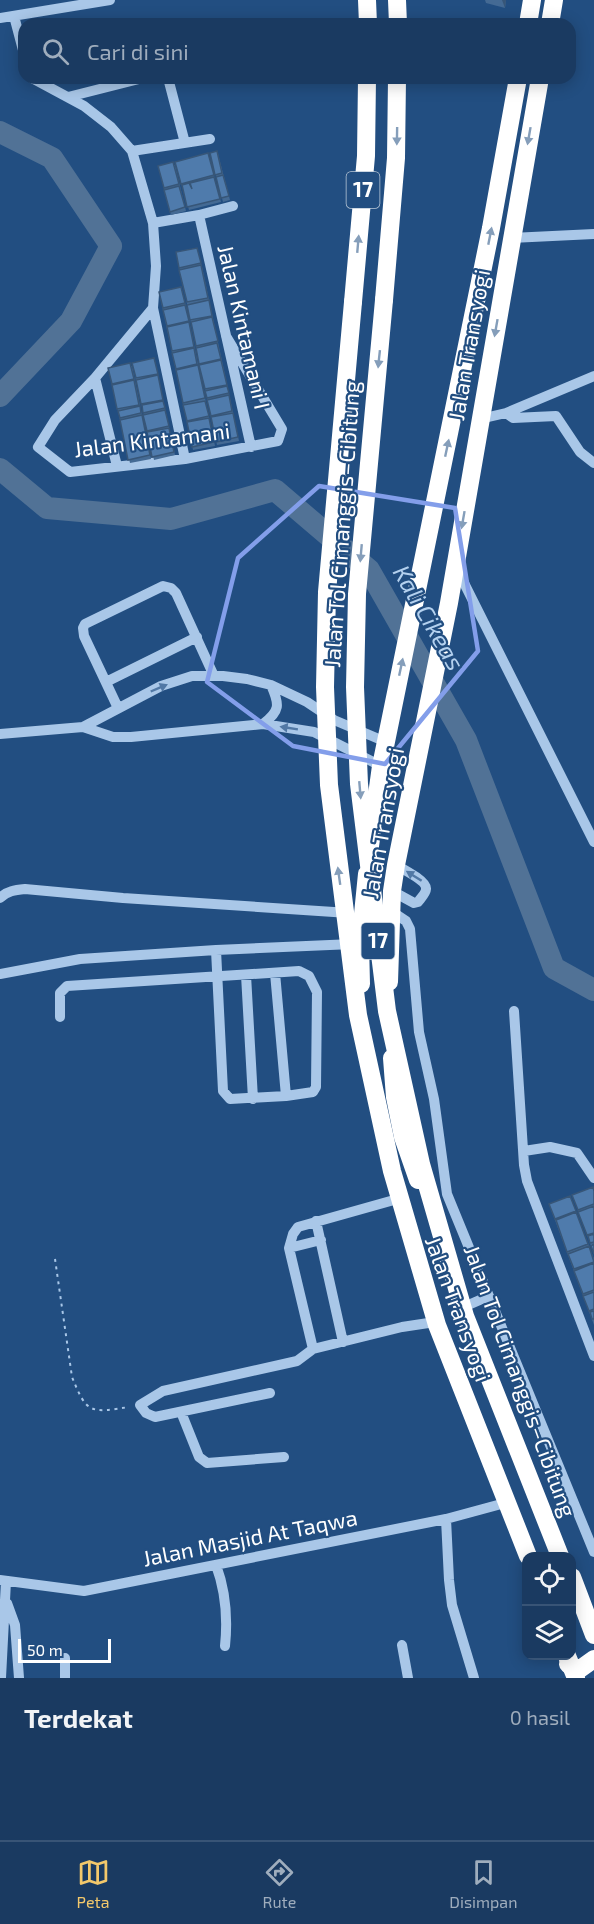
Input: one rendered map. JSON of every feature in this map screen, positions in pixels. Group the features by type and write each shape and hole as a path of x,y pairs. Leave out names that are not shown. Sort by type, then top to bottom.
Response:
{"highway":[{"path":"367,0 368,18"},
{"path":"397,0 398,18"},
{"path":"529,18 532,0"},
{"path":"551,18 554,0"},
{"name":"Jalan Tol Cimanggis–Cibitung","path":"367,84 366,156 327,592 325,687 329,785 356,1004 375,1101 392,1171 434,1314 525,1552"},
{"name":"Jalan Tol Cimanggis–Cibitung","path":"397,84 396,158 357,594 355,687 361,806 387,1011 421,1164 465,1316 560,1552"},
{"name":"Jalan Transyogi","path":"517,84 491,228 387,733 361,914 360,944 362,1056 375,1135 435,1322 525,1552"},
{"name":"Jalan Transyogi","path":"539,84 449,603 396,866 392,891 388,998 395,1097 403,1137 560,1552"},
{"path":"576,1588 594,1635"},
{"path":"576,1597 594,1644"},
{"path":"569,1666 580,1669 594,1659"}],"street":[{"path":"0,18 110,0"},
{"path":"14,16 18,31"},
{"path":"43,84 68,97 111,127 132,152 153,223 156,266 153,308 185,459"},
{"path":"68,97 119,84"},
{"path":"170,84 185,143"},
{"path":"132,152 210,139"},
{"path":"153,223 233,206"},
{"name":"Jalan Kintamani I","path":"199,215 251,447"},
{"path":"511,238 594,234"},
{"name":"Jalan Kintamani","path":"153,308 95,378 55,420 38,447 70,472 185,459 278,441 282,429 226,336"},
{"path":"480,419 506,413 594,376"},
{"path":"95,378 117,466"},
{"path":"506,413 513,418 556,416 580,452 594,464"},
{"path":"455,565 594,842"},
{"path":"118,708 84,636 83,628 86,624 163,586 171,588 176,593 214,676"},
{"path":"106,682 196,637"},
{"path":"83,727 160,686 192,676 214,676 247,678 271,685 307,702 334,720 387,733"},
{"path":"263,724 273,716 277,709 277,700 271,685"},
{"path":"0,734 83,727 113,736 131,738 263,724 314,732 381,766"},
{"path":"392,891 414,903 418,902 426,890 426,885 422,880 396,866"},
{"path":"0,898 14,890 25,889 361,914"},
{"path":"391,911 406,921 410,929 419,1032 434,1100 447,1194 594,1552"},
{"path":"0,974 80,959 360,944"},
{"path":"60,1017 60,993 67,986 217,976 246,975 299,971 306,974 312,981 317,992 316,1087 313,1092 253,1099 230,1099 223,1091 217,976 216,950"},
{"path":"275,973 286,1096"},
{"path":"246,975 253,1099"},
{"path":"514,1011 527,1181 594,1356"},
{"path":"524,1151 550,1147 577,1153 594,1178"},
{"path":"313,1349 289,1248 293,1233 298,1227 316,1221 394,1200"},
{"path":"316,1221 343,1342"},
{"path":"289,1248 321,1240"},
{"path":"466,1306 489,1296"},
{"path":"270,1393 155,1417 146,1413 140,1405 163,1391 297,1361 313,1349 435,1322"},
{"path":"181,1412 200,1457 207,1463 284,1457"},
{"name":"Jalan Masjid At Taqwa","path":"3,1580 84,1591 446,1519 505,1503"},
{"path":"446,1519 452,1605 474,1678"},
{"path":"216,1565 223,1584 228,1619 225,1646"},
{"path":"2,1678 5,1600 3,1580"},
{"path":"5,1600 15,1625 19,1678"},
{"path":"402,1645 408,1678"},
{"path":"65,1658 65,1678"}],"path":[{"path":"55,1259 72,1377 83,1401 89,1408 100,1411 140,1405"}],"highlighted area":[{"path":"319,486 455,508 478,651 385,764 293,746 207,682 238,558"}],"building":[{"path":"217,151 222,173 215,175 210,153"},
{"path":"208,153 214,175 181,184 175,162"},
{"path":"173,162 179,184 164,188 158,166"},
{"path":"223,175 229,196 221,198 216,177"},
{"path":"214,177 220,199 187,207 182,185 189,183 192,189 190,183"},
{"path":"179,186 185,207 170,212 164,190"},
{"path":"197,248 201,263 179,268 176,252"},
{"path":"201,265 208,298 187,302 179,270"},
{"path":"181,287 185,303 163,308 159,292"},
{"path":"209,300 212,316 190,320 187,305"},
{"path":"185,305 189,321 167,326 163,310"},
{"path":"212,317 218,341 196,346 191,322"},
{"path":"189,322 194,347 172,351 167,327"},
{"path":"217,343 221,359 199,364 196,348"},
{"path":"194,348 197,364 176,369 172,353"},
{"path":"154,358 158,374 136,378 132,363"},
{"path":"221,360 227,385 205,389 199,365"},
{"path":"130,363 134,379 112,384 108,368"},
{"path":"198,365 205,398 183,403 176,370"},
{"path":"158,375 163,400 141,404 136,380"},
{"path":"134,380 139,405 117,409 112,385"},
{"path":"227,386 229,393 207,398 205,391"},
{"path":"229,395 232,411 211,416 207,400"},
{"path":"163,401 165,408 143,413 142,405"},
{"path":"205,401 209,416 187,421 183,405"},
{"path":"140,406 141,413 120,418 118,411"},
{"path":"165,410 169,426 147,431 143,415"},
{"path":"233,413 238,437 216,442 211,417"},
{"path":"142,415 150,455 128,460 120,420"},
{"path":"209,418 214,442 192,447 187,422"},
{"path":"169,428 174,452 152,457 147,432"},
{"path":"593,1187 594,1204 578,1210 572,1195"},
{"path":"570,1196 576,1211 555,1219 549,1204"},
{"path":"594,1206 594,1233 587,1235 578,1212"},
{"path":"576,1212 588,1244 567,1252 556,1220"},
{"path":"594,1234 594,1242 590,1243 588,1236"},
{"path":"589,1246 594,1262 574,1269 568,1254"},
{"path":"594,1263 594,1290 583,1294 574,1271"},
{"path":"594,1292 594,1309 589,1311 583,1296"},
{"path":"594,1311 594,1319 592,1319 590,1312"}],"waterway":[{"name":"Kali Cikeas","path":"0,132 52,158 111,246 71,321 0,396"},
{"name":"Kali Cikeas","path":"0,469 47,508 171,519 275,490 369,570 466,740 554,968 594,990"}]}
